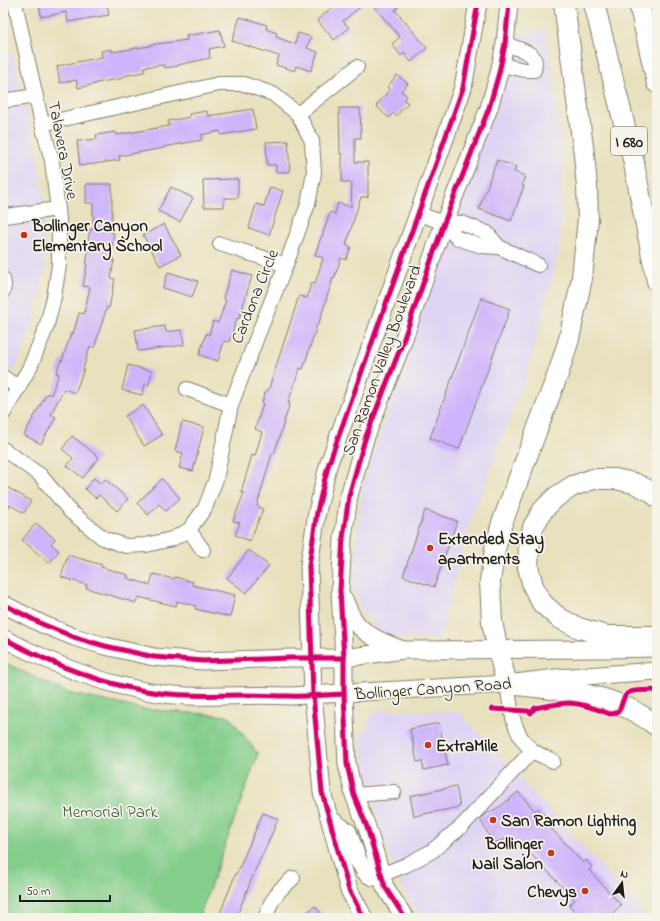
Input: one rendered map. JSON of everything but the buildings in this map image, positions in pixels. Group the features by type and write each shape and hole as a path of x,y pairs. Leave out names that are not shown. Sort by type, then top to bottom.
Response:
{"highway":[{"path":"564,3 587,187 588,219 582,278 576,309 559,370 502,523 495,549 490,581 492,622 507,684 578,693 600,698 621,705 641,715 657,726"},
{"name":"I 680","path":"594,3 633,159 657,281"},
{"path":"639,3 654,57 657,83"},
{"path":"657,497 652,492 634,483 615,479 593,479 573,486 556,497 543,510 533,527 529,546 528,567 533,586 542,603 559,618 579,628 606,636 657,636"}],"main road":[{"name":"San Ramon Valley Boulevard","path":"364,918 349,890 322,792 314,695 309,566 317,512 328,466 463,88 478,3"},
{"name":"San Ramon Valley Boulevard","path":"405,918 385,887 367,827 354,795 347,764 344,658 340,591 343,538 349,496 366,439 402,344 444,223 489,108 501,65 505,44 509,3"},
{"path":"340,591 348,609 360,627 376,639 403,650"},
{"name":"Bollinger Canyon Road","path":"3,604 42,624 74,637 105,646 154,657 203,661 344,658 403,650 657,648"},
{"name":"Bollinger Canyon Road","path":"3,638 29,652 86,675 116,684 152,692 186,696 290,696 344,694 507,684 556,678 657,671"},
{"path":"330,819 348,832 358,860 367,874 373,877 381,875"}],"street":[{"name":"Talavera Drive","path":"3,414 30,367 46,328 54,297 59,265 59,219 52,161 42,124 15,3"},
{"path":"501,65 525,70 534,70 535,63 533,57 505,44"},
{"path":"298,114 357,68"},
{"name":"Cardona Circle","path":"3,449 40,475 71,512 103,538 126,546 146,545 172,539 189,530 205,508 216,480 231,405 286,265 308,204 314,172 312,141 298,114 273,94 244,84 219,84 42,124"},
{"path":"3,101 36,96"},
{"path":"3,215 5,216 58,209"},
{"path":"419,214 444,223 462,223 487,233 499,247 538,265"},
{"path":"220,244 286,265"},
{"path":"3,279 3,291"},
{"path":"3,377 19,388"},
{"path":"187,389 231,405"},
{"path":"189,530 203,550"},
{"path":"507,684 513,721 523,741 532,751 553,761"},
{"path":"381,875 406,866 432,851 462,826 532,751"},
{"path":"354,795 394,792"},
{"path":"265,918 270,903 280,890 293,878"}],"shaded area":[{"path":"545,30 554,81 562,160 560,245 528,370 469,525 439,639 393,637 375,628 362,610 351,585 363,482 516,35"},
{"name":"Bollinger Canyon Elementary School","path":"13,53 37,155 44,201 45,268 34,320 17,365 3,388 3,55"},
{"path":"379,710 459,712 649,918 423,918 406,895 389,856 367,779 360,742 360,731 366,731 370,718"}],"green space":[{"name":"Memorial Park","path":"3,662 68,693 142,709 229,716 258,754 199,918 3,918"}],"cycle path":[{"path":"364,918 349,890 322,792 313,695 309,566 317,512 328,466 463,88 478,3"},
{"path":"405,918 385,887 367,827 354,795 347,764 344,658 340,591 343,538 349,496 365,439 402,344 444,223 489,108 499,73 505,44 509,3"},
{"path":"3,604 42,624 74,637 105,646 154,657 203,661 344,658"},
{"path":"3,638 40,657 79,673 139,690 191,695 303,696 344,694"},
{"path":"492,709 528,711 531,713 535,708 570,703 610,714 618,712 625,696 628,693 657,690"}],"place":[{"name":"Bollinger Canyon Elementary School","path":"24,235"},
{"name":"Extended Stay apartments","path":"430,548"},
{"name":"ExtraMile","path":"428,745"},
{"name":"San Ramon Lighting","path":"493,820"},
{"name":"Bollinger Nail Salon","path":"551,853"},
{"name":"Chevys","path":"585,891"}]}
